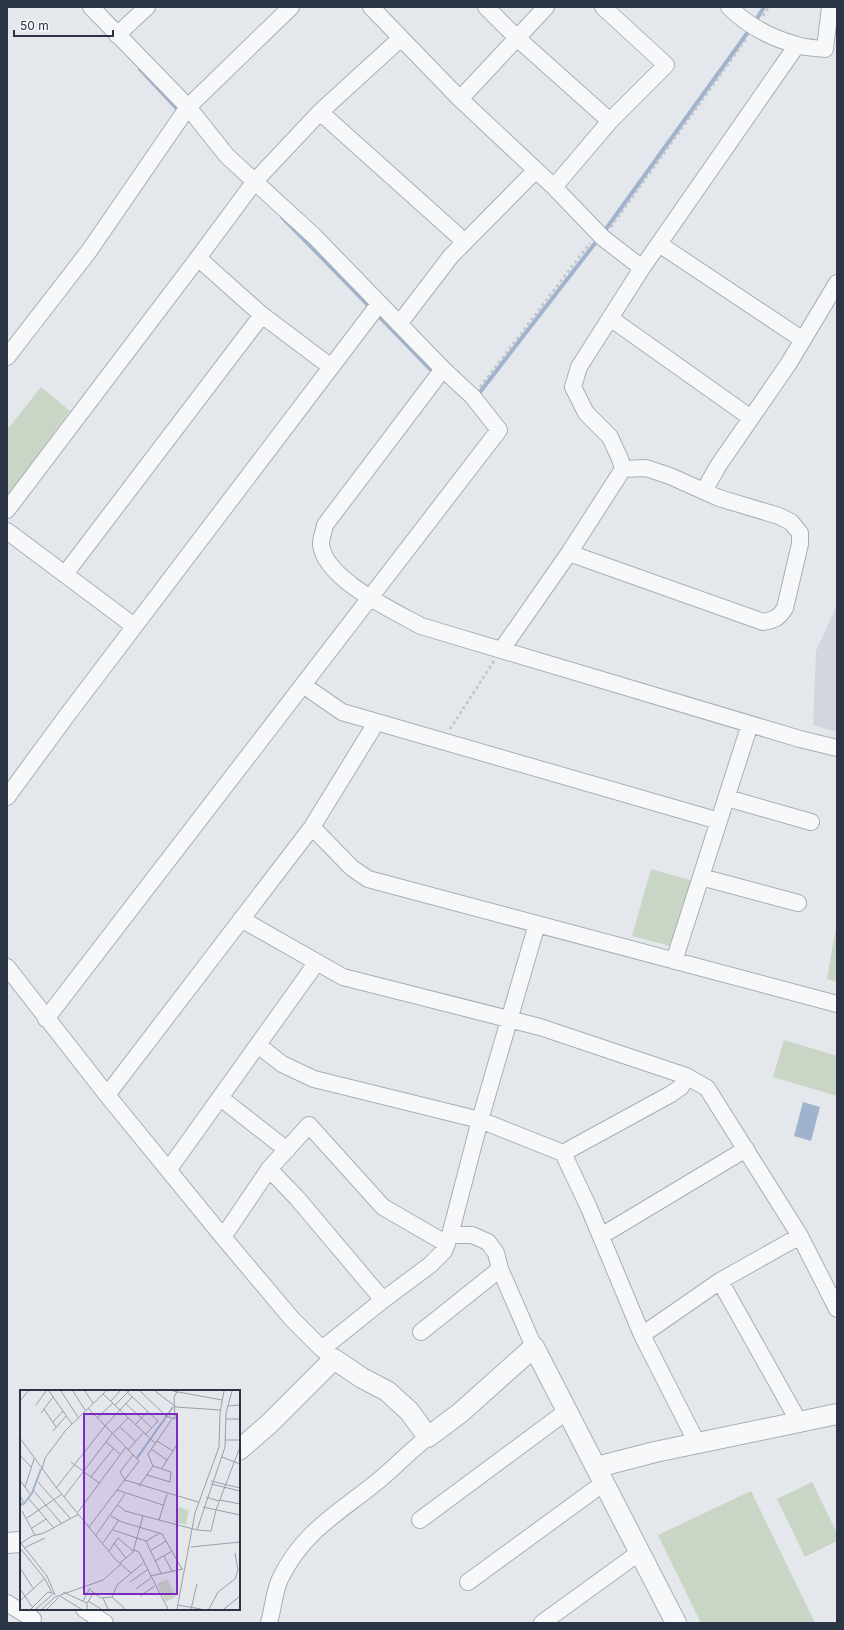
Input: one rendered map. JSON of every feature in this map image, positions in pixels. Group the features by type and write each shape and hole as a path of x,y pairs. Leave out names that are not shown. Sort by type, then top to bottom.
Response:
{"street":[{"path":"46,1018 499,430 473,397 443,369 315,237 227,156 188,107 91,7"},
{"path":"117,35 147,7"},
{"path":"7,357 89,251 188,107 290,7"},
{"path":"370,7 460,99 554,187 603,238 642,268"},
{"path":"486,7 517,38 610,122"},
{"path":"460,99 546,7"},
{"path":"554,187 610,122 666,65 603,7"},
{"path":"728,7 740,18 755,28 797,45 825,49 830,7"},
{"path":"7,510 198,258 254,181 320,112 400,39"},
{"path":"502,649 569,553 622,469 620,459 610,437 586,413 573,387 579,367 642,268 797,45"},
{"path":"320,112 464,242"},
{"path":"399,324 451,256 536,170"},
{"path":"659,244 803,340"},
{"path":"198,258 262,315 331,368"},
{"path":"704,491 718,466 803,340 837,283"},
{"path":"7,797 134,626 379,304"},
{"path":"65,574 262,315"},
{"path":"610,318 751,418"},
{"path":"443,369 325,525 321,543 326,560 337,572 370,599 421,626 750,724 837,748"},
{"path":"569,553 763,622 773,620 780,616 785,608 800,544 800,533 791,522 779,516 719,498 670,476 646,468 622,469"},
{"path":"7,531 134,626"},
{"path":"303,685 342,712 719,821"},
{"path":"107,1095 312,827 376,723"},
{"path":"674,961 750,724"},
{"path":"726,798 812,822"},
{"path":"312,827 352,868 368,879 837,1004"},
{"path":"701,878 798,903"},
{"path":"241,919 343,977 540,1027 686,1076 707,1088 800,1236 837,1309"},
{"path":"240,1449 269,1424 328,1354 383,1300 430,1265 444,1251 480,1120 537,924"},
{"path":"169,1169 316,962"},
{"path":"7,967 107,1095 292,1319 328,1354 362,1378 387,1392 409,1411 428,1438"},
{"path":"263,1049 282,1064 314,1079 480,1120 563,1153 601,1236 642,1335 697,1443"},
{"path":"563,1153 671,1094 681,1086 686,1076"},
{"path":"227,1103 287,1150"},
{"path":"223,1237 269,1169 309,1125 383,1207 448,1240 472,1236 488,1242 496,1253 500,1269 534,1347 601,1474 676,1623"},
{"path":"601,1236 746,1149"},
{"path":"269,1169 297,1198 383,1300"},
{"path":"642,1335 720,1281 800,1236"},
{"path":"421,1332 500,1269"},
{"path":"720,1281 799,1422"},
{"path":"269,1623 279,1580 299,1546 320,1525 378,1481 408,1453 460,1413 534,1347"},
{"path":"420,1520 567,1411"},
{"path":"468,1582 601,1474 697,1443 837,1414"},
{"path":"7,1543 20,1542"},
{"path":"542,1623 640,1552"},
{"path":"7,1603 20,1610"},
{"path":"21,1610 35,1617"},
{"path":"86,1615 106,1623"}],"path":[{"path":"473,397 591,242 603,238 769,7"},
{"path":"442,742 502,649"}],"shaded area":[{"path":"837,605 837,732 813,725 816,651"}],"green space":[{"path":"41,387 70,411 7,496 7,430"},
{"path":"651,869 693,881 674,947 632,936"},
{"path":"837,921 837,982 827,979"},
{"path":"784,1040 837,1056 837,1096 773,1077"},
{"path":"812,1482 837,1533 837,1541 805,1557 777,1499"},
{"path":"751,1491 815,1623 701,1623 658,1535"}],"water":[{"path":"803,1102 820,1107 811,1141 794,1136"}],"waterway":[{"path":"755,22 764,7"},
{"path":"603,233 751,28"},
{"path":"140,69 180,112"},
{"path":"282,217 371,308"},
{"path":"477,396 599,238"},
{"path":"376,313 435,374"}]}
